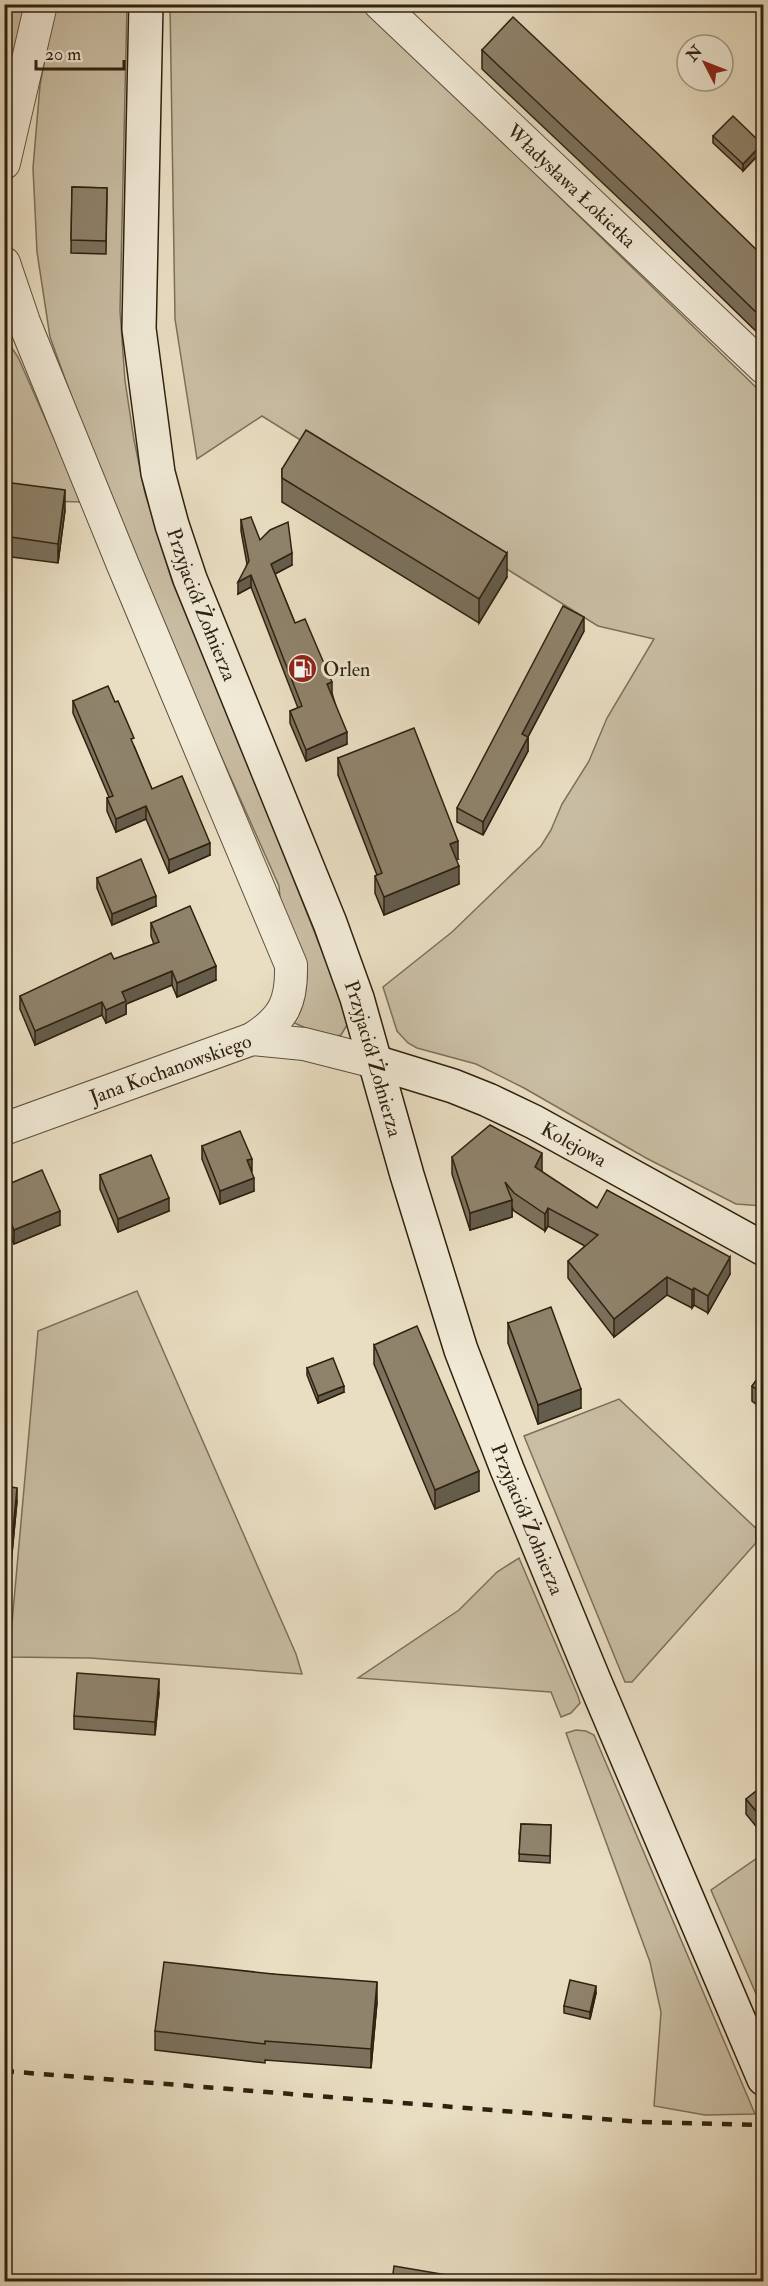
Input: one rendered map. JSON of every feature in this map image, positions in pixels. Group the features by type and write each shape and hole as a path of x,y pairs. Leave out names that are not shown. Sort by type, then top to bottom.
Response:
{"main road":[{"name":"Przyjaciół Żołnierza","path":"146,4 139,329 158,473 172,525 190,579 330,923 357,998 407,1175 461,1350 507,1469 594,1680 764,2079"},
{"name":"Kolejowa","path":"375,1062 453,1086 489,1100 534,1122 764,1249"}],"street":[{"path":"4,163 41,4"},
{"name":"Władysława Łokietka","path":"380,4 764,368"},
{"path":"4,263 24,322 291,965 292,984 289,999 280,1016 268,1029 252,1039"},
{"name":"Jana Kochanowskiego","path":"4,1129 252,1039 304,1044 375,1062"}],"shaded area":[{"path":"5,5 27,5 5,110"},
{"path":"55,5 127,5 120,311 125,381 145,493 172,581 247,761 342,1002 347,1025 341,1035 328,1036 290,1021 279,886 192,691 88,442 50,337 37,252 33,168 40,85"},
{"path":"170,5 361,5 763,394 763,1206 736,1204 646,1158 524,1088 476,1064 417,1048 408,1043 397,1031 383,987 452,932 541,846 562,804 589,761 607,718 654,639 598,626 262,416 197,459 175,319"},
{"path":"5,338 18,357 82,502 5,500"},
{"path":"137,1291 296,1654 302,1674 90,1658 9,1657 38,1331"},
{"path":"619,1399 763,1535 632,1682 625,1682 524,1436"},
{"path":"519,1558 578,1696 580,1703 571,1713 561,1717 551,1692 358,1678 459,1610 497,1572"},
{"path":"576,1730 594,1735 755,2114 705,2115 654,2106 661,2012 650,1962 566,1733"},
{"path":"763,1854 763,2010 711,1890"}],"building":[{"path":"513,17 764,257 764,320 482,50"},
{"path":"733,116 762,144 743,164 713,136"},
{"path":"72,187 107,188 106,241 71,240"},
{"path":"306,430 507,553 479,599 282,478 282,469"},
{"path":"4,482 65,490 58,544 4,536"},
{"path":"251,517 260,540 270,530 288,522 292,553 271,564 295,623 305,619 332,682 327,684 347,732 306,750 290,711 302,706 251,575 238,582 249,561 241,520"},
{"path":"563,606 584,617 522,734 528,737 483,822 457,808"},
{"path":"108,686 115,702 118,701 134,738 131,739 152,789 182,776 210,843 169,860 146,806 116,819 107,798 113,796 73,701"},
{"path":"414,728 458,841 450,844 459,866 384,897 375,876 382,873 338,758"},
{"path":"4,759 10,759 4,811"},
{"path":"4,839 8,839 4,862"},
{"path":"141,859 156,896 112,914 97,878"},
{"path":"190,906 216,966 177,983 172,971 122,992 126,1001 106,1010 102,1002 35,1031 20,996 111,953 114,959 159,942 151,923"},
{"path":"490,1125 542,1153 535,1167 597,1208 607,1190 730,1257 708,1296 667,1277 614,1319 568,1261 598,1235 548,1208 545,1214 514,1193 505,1182 512,1200 470,1213 452,1157"},
{"path":"240,1131 252,1159 247,1160 254,1178 220,1191 202,1146"},
{"path":"151,1155 169,1198 118,1219 100,1175"},
{"path":"42,1170 60,1211 14,1230 6,1211 4,1212 4,1186"},
{"path":"551,1307 581,1389 538,1405 508,1323"},
{"path":"417,1326 479,1471 435,1490 374,1345"},
{"path":"333,1358 344,1386 318,1396 307,1368"},
{"path":"764,1370 764,1395 752,1386"},
{"path":"4,1486 17,1488 9,1571 4,1571"},
{"path":"764,1519 764,1533 756,1527"},
{"path":"77,1673 159,1679 155,1722 74,1716"},
{"path":"764,1785 764,1821 746,1799"},
{"path":"521,1824 551,1825 550,1856 519,1854"},
{"path":"164,1962 377,1982 371,2049 265,2041 265,2044 155,2031"},
{"path":"570,1980 596,1986 590,2012 564,2006"},
{"path":"394,2266 488,2282 392,2282"}],"railway":[{"path":"4,2071 641,2122 764,2125"}],"place":[{"name":"Orlen","path":"302,669"}]}
